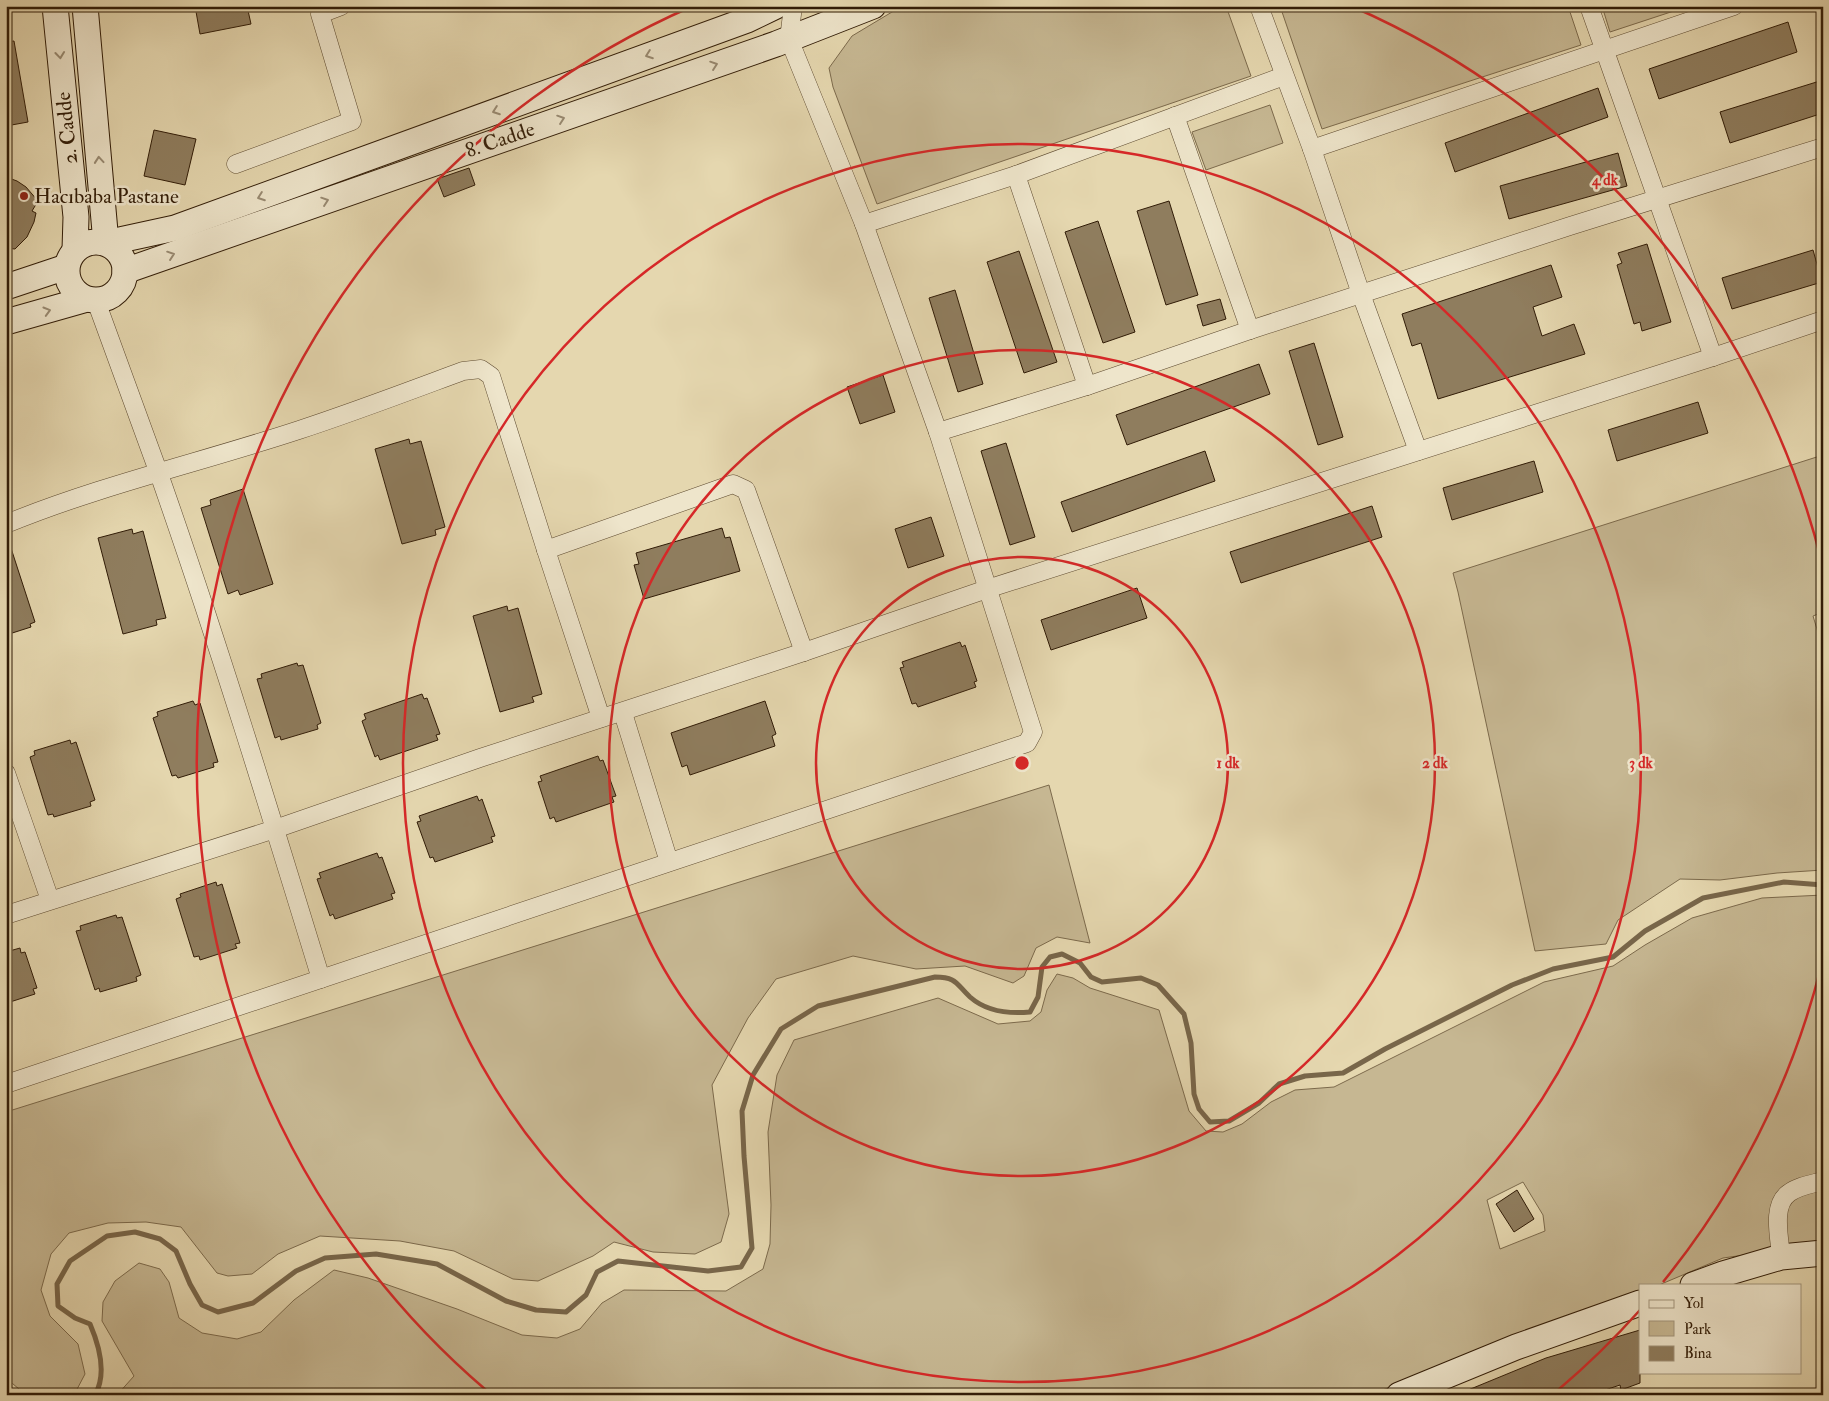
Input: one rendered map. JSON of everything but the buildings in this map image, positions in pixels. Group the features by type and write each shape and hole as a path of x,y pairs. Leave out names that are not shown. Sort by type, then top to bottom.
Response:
{"street":[{"name":"2. Cadde","path":"55,6 76,217 71,259"},
{"name":"2. Cadde","path":"86,6 106,243"},
{"path":"236,164 352,121 320,14 341,6"},
{"name":"8. Cadde","path":"106,243 175,228 744,13 776,6"},
{"path":"6,1084 1027,743 1033,732 938,432 864,224 789,38 793,6"},
{"name":"8. Cadde","path":"126,271 789,38 873,6"},
{"path":"1259,6 1312,149 1361,294 1418,451"},
{"path":"1589,6 1714,357"},
{"path":"1312,149 1734,6"},
{"path":"864,224 1016,175 1284,76"},
{"path":"1175,116 1250,330"},
{"path":"938,432 1087,386 1250,330 1658,197 1823,146"},
{"path":"1016,175 1087,386"},
{"path":"6,287 71,259 89,242 106,243 114,247 120,254 126,271 123,282 116,292 107,298 91,300 6,322"},
{"path":"71,259 69,283 73,290 91,300 158,472 275,830 321,979"},
{"path":"6,915 275,830 480,758 601,718 623,713 987,589 1714,357 1823,320"},
{"path":"6,524 37,511 158,472 299,430 463,371 481,369 491,376 601,718"},
{"path":"546,550 733,484 746,490 804,652"},
{"path":"623,713 669,862"},
{"path":"6,774 50,900"},
{"path":"1781,1257 1778,1220 1780,1203 1788,1193 1823,1181"},
{"path":"1696,1284 1781,1257 1823,1253"},
{"path":"1399,1395 1516,1347 1639,1303"}],"green space":[{"path":"902,6 1226,6 1251,76 877,204 833,87 829,68 852,36"},
{"path":"1280,6 1568,6 1581,45 1322,129"},
{"path":"1602,6 1689,6 1610,32"},
{"path":"1270,105 1283,143 1206,170 1192,132"},
{"path":"1823,455 1823,612 1813,616 1823,649 1823,870 1720,880 1680,879 1618,920 1606,944 1535,951 1453,573"},
{"path":"1049,785 1090,943 1057,937 1036,948 1024,976 1013,983 965,966 916,969 853,956 776,979 748,1018 712,1085 729,1214 721,1242 695,1254 653,1252 614,1242 593,1256 538,1281 513,1279 454,1251 400,1241 320,1236 278,1254 252,1274 228,1276 217,1273 181,1227 146,1222 108,1223 69,1233 51,1254 41,1290 50,1316 78,1344 85,1374 74,1395 26,1395 6,1378 6,1112"},
{"path":"1823,895 1823,1244 1723,1258 1661,1284 1639,1284 1639,1293 1369,1395 117,1395 134,1376 102,1321 103,1302 115,1281 139,1263 160,1269 169,1282 179,1318 202,1333 237,1339 261,1332 294,1300 334,1270 368,1278 457,1309 522,1335 557,1338 580,1329 602,1303 624,1290 726,1291 763,1269 770,1244 771,1205 768,1132 777,1075 794,1040 938,998 998,1024 1030,1021 1041,1012 1047,990 1057,974 1073,978 1090,988 1159,1010 1189,1111 1206,1131 1223,1132 1242,1124 1271,1102 1295,1090 1334,1087 1544,982 1613,966 1692,918 1762,898","holes":["1523,1182 1543,1215 1545,1231 1500,1249 1487,1200"]}],"waterway":[{"path":"95,1395 99,1387 101,1369 99,1350 93,1332 90,1324 75,1318 58,1306 57,1284 70,1261 107,1236 135,1232 160,1239 176,1251 190,1284 202,1305 218,1312 253,1303 296,1271 325,1258 376,1254 437,1264 506,1301 536,1310 566,1312 586,1295 597,1272 618,1261 708,1271 741,1267 752,1248 742,1111 753,1075 781,1029 818,1006 935,977 942,977 952,980 970,997 991,1009 1014,1013 1030,1012 1038,997 1042,967 1050,957 1062,954 1080,963 1091,977 1102,982 1141,978 1158,985 1184,1014 1191,1043 1194,1094 1199,1109 1210,1122 1229,1121 1259,1103 1279,1084 1305,1076 1343,1073 1385,1049 1512,985 1553,969 1613,957 1645,931 1703,898 1784,882 1823,885"}],"place":[{"name":"Hacıbaba Pastane","path":"24,196"}]}
